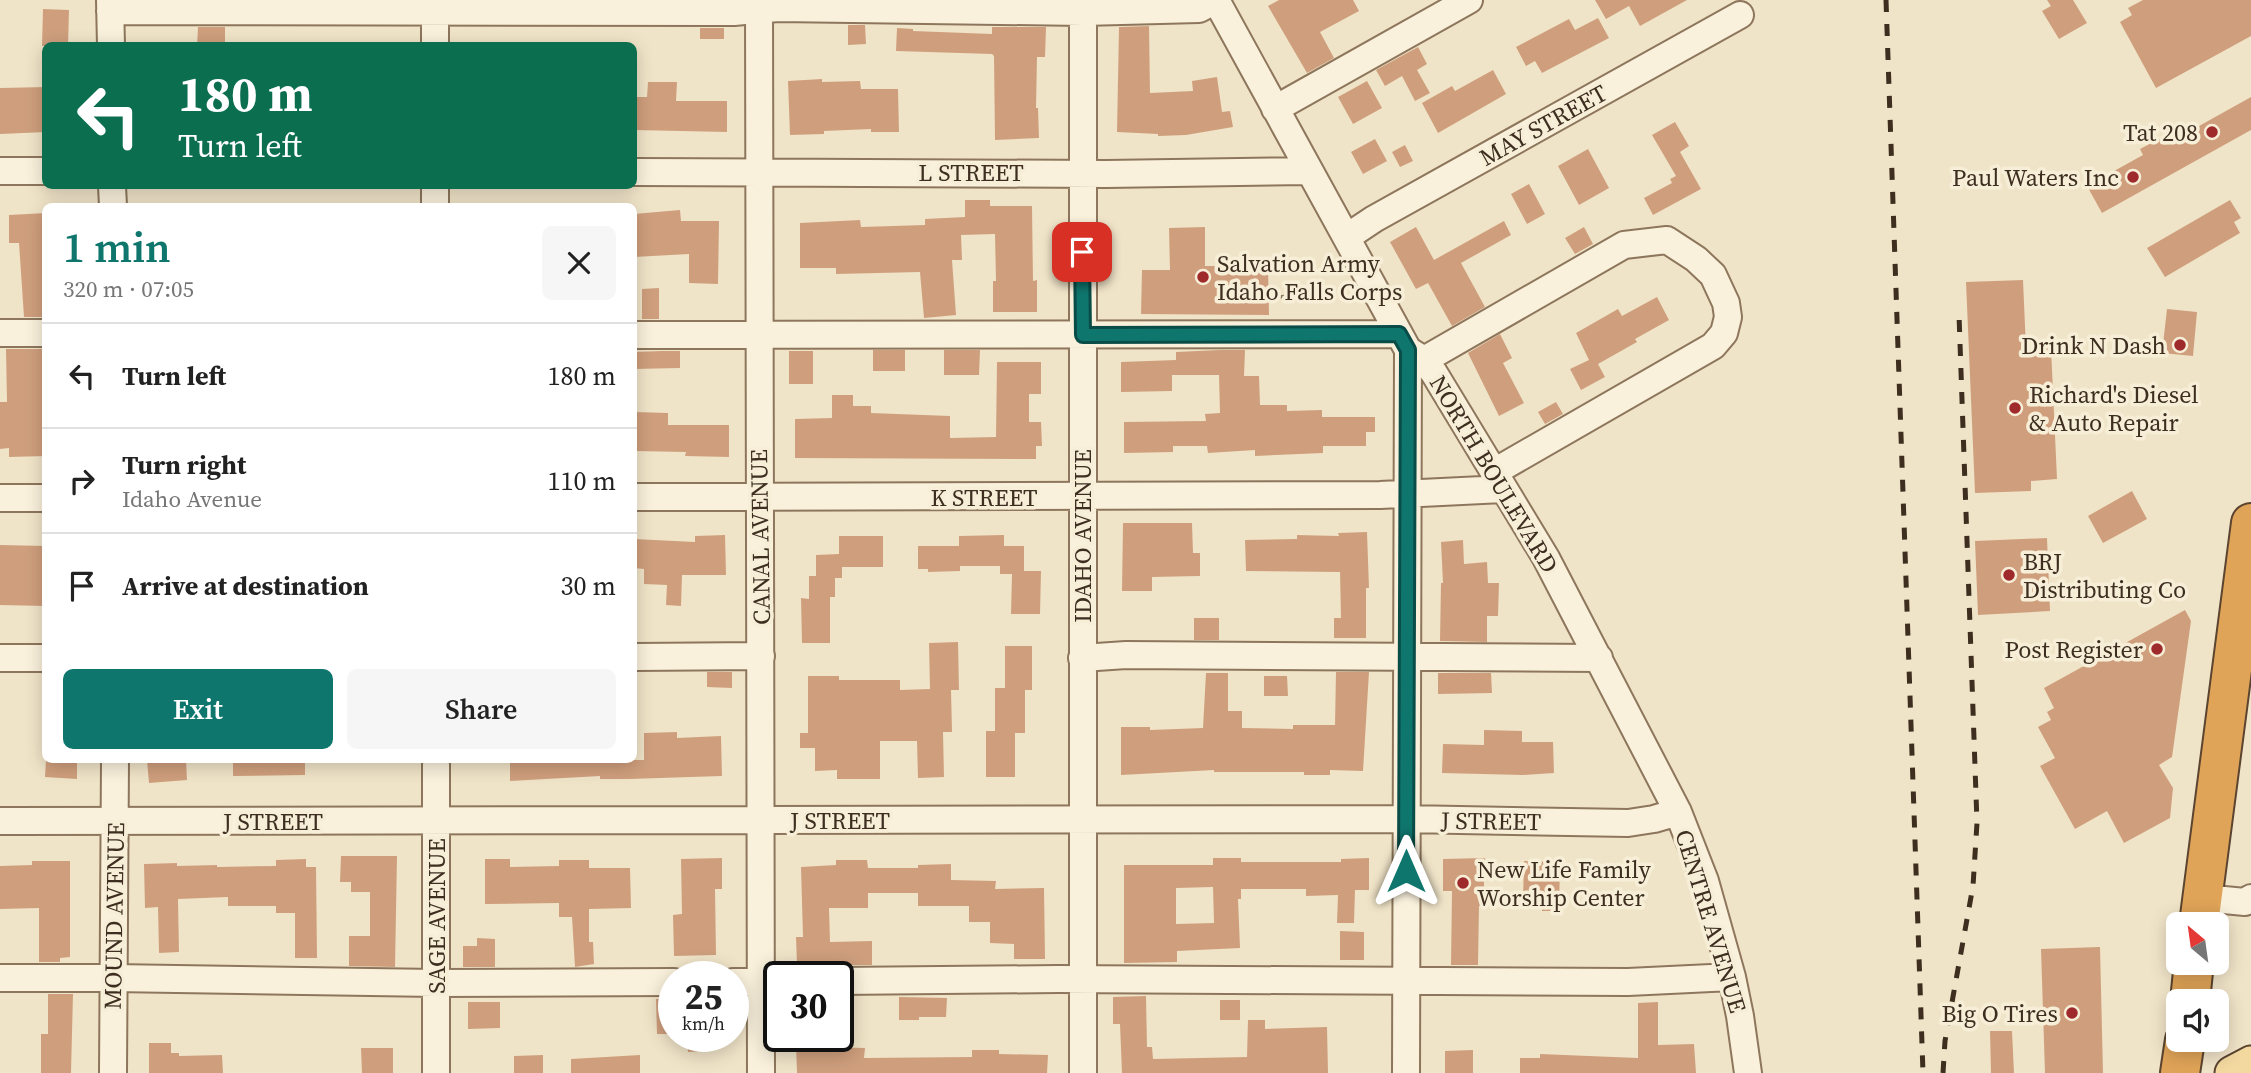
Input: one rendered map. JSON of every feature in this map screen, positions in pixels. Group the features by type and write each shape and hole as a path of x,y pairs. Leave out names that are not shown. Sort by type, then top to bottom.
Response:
{"highway":[{"path":"2201,911 2238,725 2250,539"},
{"path":"2180,1073 2183,1052"}],"main road":[{"path":"2232,1073 2251,1063"}],"street":[{"path":"111,42 110,6 435,6 734,12 759,5 778,8 1083,6 1199,9 1216,0"},
{"name":"NORTH BOULEVARD","path":"1216,0 1410,348 1546,558 1678,811"},
{"path":"1275,109 1469,0"},
{"name":"CANAL AVENUE","path":"759,5 761,819 769,961"},
{"path":"435,6 435,42"},
{"name":"IDAHO AVENUE","path":"1083,6 1083,1073"},
{"name":"MAY STREET","path":"1347,237 1374,219 1740,15"},
{"name":"L STREET","path":"637,172 1081,173 1309,170"},
{"path":"0,171 42,171"},
{"path":"637,335 1083,335 1410,348 1624,246 1667,240 1696,259 1713,275 1726,303 1728,317 1724,332 1713,346 1498,481"},
{"path":"0,333 42,333"},
{"path":"1406,1073 1406,494 1410,348"},
{"name":"K STREET","path":"637,496 1083,497 1406,494 1498,481"},
{"path":"0,498 42,498"},
{"path":"1082,658 1126,655 1599,658"},
{"path":"637,657 761,656"},
{"path":"0,658 42,658"},
{"name":"MOUND AVENUE","path":"113,1073 115,763"},
{"name":"SAGE AVENUE","path":"436,763 436,1073"},
{"name":"J STREET","path":"0,821 1406,819 1628,823 1654,819 1678,811"},
{"name":"CENTRE AVENUE","path":"1678,811 1705,881 1732,977 1741,1016 1748,1073"},
{"path":"2201,911 2245,902 2251,898"},
{"path":"854,981 1084,979 1628,982 1732,977"},
{"path":"0,978 436,983 658,982"},
{"name":"CANAL AVENUE","path":"761,1073 763,1052"}],"path":[{"path":"1272,297 1300,296"}],"building":[{"path":"1279,0 1353,0 1359,11 1320,32 1334,58 1307,73 1268,6"},
{"path":"1595,0 1687,0 1640,26 1629,6 1606,19"},
{"path":"2047,0 2073,0 2087,23 2059,39 2042,11 2051,6"},
{"path":"2143,0 2251,0 2251,36 2156,88 2120,22 2132,15 2128,8"},
{"path":"43,9 69,10 68,42 42,42"},
{"path":"1598,18 1609,38 1542,73 1535,61 1526,66 1516,47 1569,19 1575,30"},
{"path":"848,25 865,25 866,44 848,45"},
{"path":"1149,26 1150,93 1193,91 1192,81 1217,77 1222,112 1230,111 1233,127 1186,135 1158,136 1117,132 1119,27"},
{"path":"198,27 225,27 225,42 197,42"},
{"path":"992,27 1046,27 1045,57 1037,57 1036,108 1039,138 995,140 992,54 896,51 897,28 992,34"},
{"path":"700,28 724,28 724,39 700,39"},
{"path":"1418,47 1427,64 1417,70 1430,93 1415,101 1402,76 1385,86 1376,70"},
{"path":"1493,70 1506,94 1438,133 1422,103 1452,86 1455,91"},
{"path":"822,79 822,82 860,81 861,89 898,89 899,132 871,132 871,129 790,135 788,81"},
{"path":"1367,81 1382,108 1353,124 1338,97"},
{"path":"648,82 677,82 676,101 727,101 727,132 637,130 637,97 647,97"},
{"path":"42,87 42,132 0,134 0,88"},
{"path":"2251,97 2251,130 2102,213 2087,186 2143,155 2140,149 2161,138 2165,145"},
{"path":"1675,122 1689,146 1680,152 1701,189 1653,215 1644,198 1672,183 1670,179 1676,176 1652,135"},
{"path":"1375,139 1387,161 1363,174 1351,152"},
{"path":"1405,145 1413,161 1400,167 1392,152"},
{"path":"1588,149 1609,188 1579,205 1558,166"},
{"path":"1529,184 1545,214 1527,224 1511,194"},
{"path":"965,200 990,200 990,206 1032,206 1033,281 1037,280 1037,312 993,312 993,281 996,281 995,234 961,235 962,260 952,260 956,315 924,318 920,272 836,274 836,268 800,268 800,223 860,220 861,227 925,225 925,219 965,217"},
{"path":"2230,200 2241,218 2234,222 2240,233 2165,277 2147,248"},
{"path":"680,210 681,221 719,221 718,284 689,283 689,254 637,257 637,214"},
{"path":"42,213 42,317 24,317 19,243 9,243 9,215"},
{"path":"1504,221 1511,235 1461,263 1485,307 1452,326 1428,283 1416,289 1390,242 1416,227 1434,260"},
{"name":"Salvation Army Idaho Falls Corps","path":"1205,227 1205,266 1268,266 1269,315 1141,314 1142,270 1170,270 1169,228"},
{"path":"1584,227 1593,244 1575,254 1565,238"},
{"path":"2023,280 2026,349 2051,348 2057,479 2031,481 2031,491 1975,493 1966,282"},
{"path":"659,288 659,319 642,319 642,289"},
{"path":"1657,297 1669,320 1598,364 1605,377 1581,390 1570,369 1589,360 1576,333 1618,309 1622,316"},
{"path":"2167,309 2197,312 2193,356 2162,353"},
{"path":"1500,334 1512,358 1503,363 1524,403 1499,416 1468,353"},
{"path":"6,349 42,349 42,456 9,457 9,448 0,449 0,402 7,402"},
{"path":"873,350 905,350 905,371 873,371"},
{"path":"944,350 980,350 979,375 944,375"},
{"path":"1245,350 1244,376 1259,376 1260,405 1287,405 1287,411 1322,410 1322,417 1375,417 1375,432 1366,432 1366,446 1323,446 1323,453 1255,456 1255,450 1208,453 1207,446 1173,446 1173,452 1124,453 1124,422 1206,421 1205,414 1220,413 1219,375 1172,375 1172,391 1121,392 1121,362 1176,360 1176,352"},
{"path":"680,351 680,368 637,369 637,352"},
{"path":"789,351 813,351 813,384 789,384"},
{"path":"997,362 1041,362 1041,394 1029,394 1029,422 1041,422 1042,446 1036,446 1036,459 795,458 795,419 832,418 832,395 853,395 853,406 871,406 871,413 950,416 950,438 996,437"},
{"path":"1556,402 1563,414 1545,424 1538,412"},
{"path":"637,412 668,413 668,425 729,425 729,457 685,456 686,452 637,451"},
{"path":"2132,491 2147,519 2103,543 2088,516"},
{"path":"1123,523 1192,523 1193,553 1200,553 1200,576 1152,577 1152,591 1122,591"},
{"path":"1367,532 1369,588 1366,588 1366,638 1334,638 1334,618 1341,618 1340,572 1246,571 1245,540 1297,539 1297,535 1339,536 1338,533"},
{"path":"725,535 726,575 682,575 681,606 666,605 667,585 644,584 644,569 637,568 637,539 695,542 695,536"},
{"path":"1004,535 1004,546 1024,546 1024,571 1041,571 1040,614 1011,614 1012,574 1000,574 1000,566 960,566 960,571 928,572 928,569 918,569 918,546 959,546 959,536"},
{"path":"839,536 883,536 883,567 842,567 842,578 835,578 835,597 830,597 830,643 802,643 801,598 809,599 809,576 816,576 816,555 839,554"},
{"path":"2047,538 2050,611 1978,615 1975,541"},
{"path":"1463,540 1464,564 1487,562 1488,583 1499,583 1498,616 1487,616 1487,642 1440,641 1443,583 1441,542"},
{"path":"0,545 42,546 42,606 0,605"},
{"path":"2185,610 2191,621 2172,757 2159,765 2173,788 2170,818 2124,843 2107,811 2075,829 2040,766 2055,758 2038,727 2051,720 2047,712 2054,708 2044,688"},
{"path":"1194,618 1219,618 1219,640 1194,640"},
{"path":"958,642 959,690 951,690 952,732 943,732 944,777 918,778 917,741 880,741 880,779 837,779 837,770 815,771 815,748 800,748 800,733 808,733 808,676 839,676 839,680 900,680 900,690 930,689 929,643"},
{"path":"1005,646 1032,646 1032,690 1025,690 1025,733 1015,733 1015,777 986,777 986,731 995,731 995,688 1005,688"},
{"path":"707,672 732,672 732,688 707,687"},
{"path":"1336,672 1369,672 1363,771 1330,770 1330,775 1304,775 1304,772 1214,770 1121,775 1121,727 1150,727 1150,730 1203,728 1206,673 1228,673 1228,711 1242,711 1242,728 1293,729 1293,725 1335,725"},
{"path":"1438,673 1491,673 1492,693 1438,694"},
{"path":"1264,676 1287,676 1288,696 1264,696"},
{"path":"1484,730 1522,731 1522,742 1553,742 1554,773 1442,773 1443,744 1484,745"},
{"path":"677,732 677,738 721,736 722,776 600,779 600,776 510,781 510,763 637,763 637,760 644,760 644,733"},
{"path":"46,763 77,763 77,779 45,777"},
{"path":"147,763 186,763 187,780 149,783"},
{"path":"233,763 305,763 305,775 233,776"},
{"path":"341,856 397,856 395,967 349,966 349,936 370,936 370,892 351,892 351,882 340,882"},
{"path":"722,858 722,889 715,889 716,955 674,956 673,915 682,914 681,859"},
{"path":"1213,858 1241,858 1241,862 1341,862 1341,859 1369,858 1369,890 1355,890 1354,923 1337,923 1338,895 1306,896 1306,889 1241,889 1241,899 1238,899 1240,948 1177,951 1177,962 1124,963 1124,865 1213,865","holes":["1213,887 1214,923 1176,924 1176,888"]},
{"path":"1484,858 1491,862 1491,875 1484,876 1484,906 1479,906 1478,965 1451,965 1452,891 1443,891 1443,859"},
{"path":"306,859 306,867 316,867 317,958 295,958 295,913 276,913 276,906 228,906 228,897 178,899 179,952 159,953 158,907 145,908 144,864 276,866 276,860"},
{"path":"485,859 510,859 510,867 559,866 559,860 589,860 589,868 630,868 631,908 589,909 589,942 593,942 594,964 575,967 572,917 559,917 559,903 485,904"},
{"path":"836,860 867,860 868,868 918,868 918,865 951,864 951,880 996,881 995,889 1044,888 1045,959 1014,959 1014,944 990,943 990,922 969,922 969,906 918,906 918,893 868,893 868,908 829,908 830,942 872,941 872,965 854,965 854,961 797,961 796,937 803,937 801,867 836,865"},
{"path":"32,861 70,861 70,957 60,958 60,962 39,962 39,908 0,909 0,866 32,865"},
{"path":"1524,861 1560,862 1559,911 1542,911 1542,901 1523,901"},
{"path":"1340,931 1364,932 1364,960 1340,960"},
{"path":"477,938 495,939 495,967 463,967 463,946 477,946"},
{"path":"2100,947 2103,1073 2045,1073 2041,949"},
{"path":"48,994 73,994 71,1073 41,1073 41,1034 48,1034"},
{"path":"1146,996 1147,1047 1152,1047 1153,1059 1247,1057 1248,1020 1265,1020 1265,1029 1327,1027 1328,1073 1122,1073 1120,1024 1113,1024 1113,997"},
{"path":"899,997 947,998 946,1017 899,1020"},
{"path":"658,999 658,1034 657,1034"},
{"path":"1220,1000 1240,1000 1240,1020 1220,1020"},
{"path":"468,1002 500,1002 500,1028 468,1029"},
{"path":"1658,1002 1658,1045 1694,1044 1696,1073 1520,1073 1520,1058 1540,1058 1540,1054 1638,1058 1638,1003"},
{"path":"1990,1031 2012,1031 2014,1073 1991,1073"},
{"path":"149,1043 171,1043 171,1053 179,1053 179,1056 222,1055 223,1073 149,1073"},
{"path":"361,1048 393,1048 393,1073 362,1073"},
{"path":"854,1048 865,1048 864,1058 972,1057 972,1050 999,1050 999,1054 1048,1055 1047,1073 797,1073 796,1052 854,1052"},
{"path":"1473,1050 1473,1073 1445,1073 1445,1051"},
{"path":"543,1055 543,1073 514,1073 514,1056"},
{"path":"640,1055 640,1073 571,1073 571,1059"}],"railway":[{"path":"1886,0 1923,1073"},
{"path":"1943,1073 1945,1041 1973,886 1977,823 1959,315"}],"place":[{"name":"Tat 208","path":"2212,132"},
{"name":"Paul Waters Inc","path":"2133,177"},
{"name":"Salvation Army Idaho Falls Corps","path":"1203,277"},
{"name":"Drink N Dash","path":"2180,345"},
{"name":"Richard's Diesel & Auto Repair","path":"2015,408"},
{"name":"BRJ Distributing Co","path":"2009,575"},
{"name":"Post Register","path":"2157,649"},
{"name":"New Life Family Worship Center","path":"1463,883"},
{"name":"Big O Tires","path":"2072,1013"}],"route":[{"path":"1082,252 1083,335 1399,334 1408,350 1406,871"}]}
